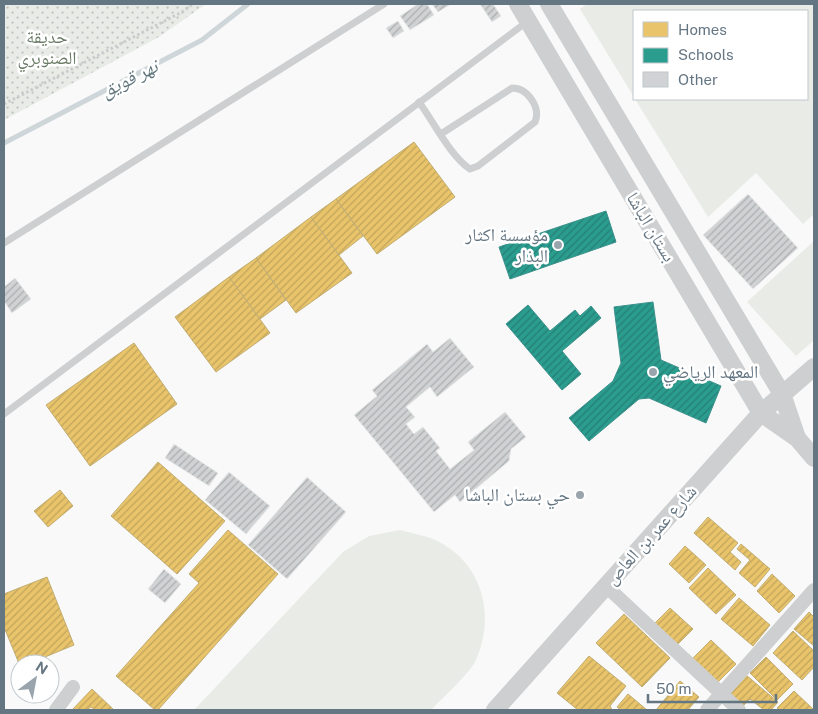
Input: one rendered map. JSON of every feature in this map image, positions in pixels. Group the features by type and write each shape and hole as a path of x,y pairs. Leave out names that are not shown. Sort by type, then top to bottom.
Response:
{"street":[{"name":"بستان الباشا","path":"518,4 761,413 797,438 814,458"},
{"name":"بستان الباشا","path":"549,4 782,394 797,438"},
{"name":"شارع عمر بن العاص","path":"495,710 761,413 814,367"},
{"path":"606,586 739,710"},
{"path":"707,710 814,590"},
{"path":"56,710 73,686"}],"lane":[{"path":"4,243 384,4"},
{"path":"4,414 528,20"},
{"path":"420,102 441,134 461,164 470,169 478,166 535,122 538,116 537,108 525,91 519,88 512,88 441,134"}],"path":[{"path":"4,104 182,12 193,4"}],"green space":[{"name":"حديقة الصنوبري","path":"4,4 206,4 159,37 4,120"},
{"path":"587,4 814,4 814,214 803,224 756,173 708,217 636,100 808,100 808,10 633,10 633,95 580,9"},
{"path":"814,241 814,340 796,356 747,302"},
{"path":"400,530 433,539 450,548 463,560 474,575 481,591 484,608 485,626 482,644 475,662 461,680 431,710 194,710 343,552 369,536"}],"building: Homes":[{"path":"414,142 455,197 377,254 336,199"},
{"path":"336,199 363,236 339,255 311,217"},
{"path":"311,217 352,273 296,313 256,258"},
{"path":"256,258 286,300 260,319 229,277"},
{"path":"229,277 270,333 216,372 175,317"},
{"path":"134,343 177,404 90,466 46,405"},
{"path":"158,462 225,521 177,574 111,516"},
{"path":"60,490 73,506 48,527 34,511"},
{"path":"708,517 738,543 730,552 741,562 735,570 694,533"},
{"path":"228,530 278,574 158,710 155,710 116,676 199,583 189,574"},
{"path":"741,544 770,569 755,587 739,573 750,560 737,549"},
{"path":"685,546 706,565 689,583 669,564"},
{"path":"708,568 736,595 716,614 689,588"},
{"path":"772,574 795,596 779,613 757,591"},
{"path":"47,577 74,645 52,654 15,654 4,627 4,594"},
{"path":"739,598 770,625 753,646 721,619"},
{"path":"670,608 693,629 675,647 653,625"},
{"path":"809,612 814,617 814,646 794,629"},
{"path":"624,614 670,658 642,687 596,643"},
{"path":"793,631 814,651 814,667 802,680 773,653"},
{"path":"711,640 736,664 716,684 691,660"},
{"path":"589,656 626,686 610,706 612,710 578,710 557,693"},
{"path":"766,657 793,684 777,700 750,673"},
{"path":"746,675 778,702 771,710 764,710 750,699 741,708 727,696"},
{"path":"680,681 699,697 688,710 656,710"},
{"path":"92,689 114,710 95,710 91,707 87,710 72,710"},
{"path":"794,691 814,710 780,710 777,708"},
{"path":"628,694 647,710 621,710 617,707"}],"building: Schools":[{"name":"مؤسسة اكثار البذار","path":"606,211 616,242 510,279 499,247"},
{"name":"المعهد الرياضي","path":"653,302 661,360 721,386 706,423 649,398 639,399 589,441 569,418 613,381 621,363 614,307"},
{"path":"528,305 550,331 575,310 580,316 591,306 601,318 562,351 581,374 562,390 506,324"}],"building: Other":[{"path":"418,4 427,4 434,15 410,30 400,16"},
{"path":"432,4 451,4 438,12"},
{"path":"480,4 493,4 501,16 492,22"},
{"path":"398,21 404,31 393,38 386,28"},
{"path":"748,194 798,248 753,289 703,235"},
{"path":"15,278 31,299 12,313 4,301 4,287"},
{"path":"450,338 474,367 437,397 430,387 406,407 415,417 406,424 414,434 423,427 440,448 436,451 450,469 474,450 468,442 505,412 526,437 511,449 509,461 460,502 455,495 434,512 354,415 377,396 372,390 427,344 433,352"},
{"path":"174,444 218,473 209,486 165,458"},
{"path":"229,472 270,506 246,534 205,500"},
{"path":"307,477 346,512 287,579 248,545"},
{"path":"164,569 181,584 165,603 148,589"}],"waterway":[{"name":"نهر قويق","path":"4,143 202,40 248,4"}],"place":[{"name":"مؤسسة اكثار البذار","path":"558,245"},
{"name":"المعهد الرياضي","path":"653,372"},
{"name":"حي بستان الباشا","path":"580,495"}]}
